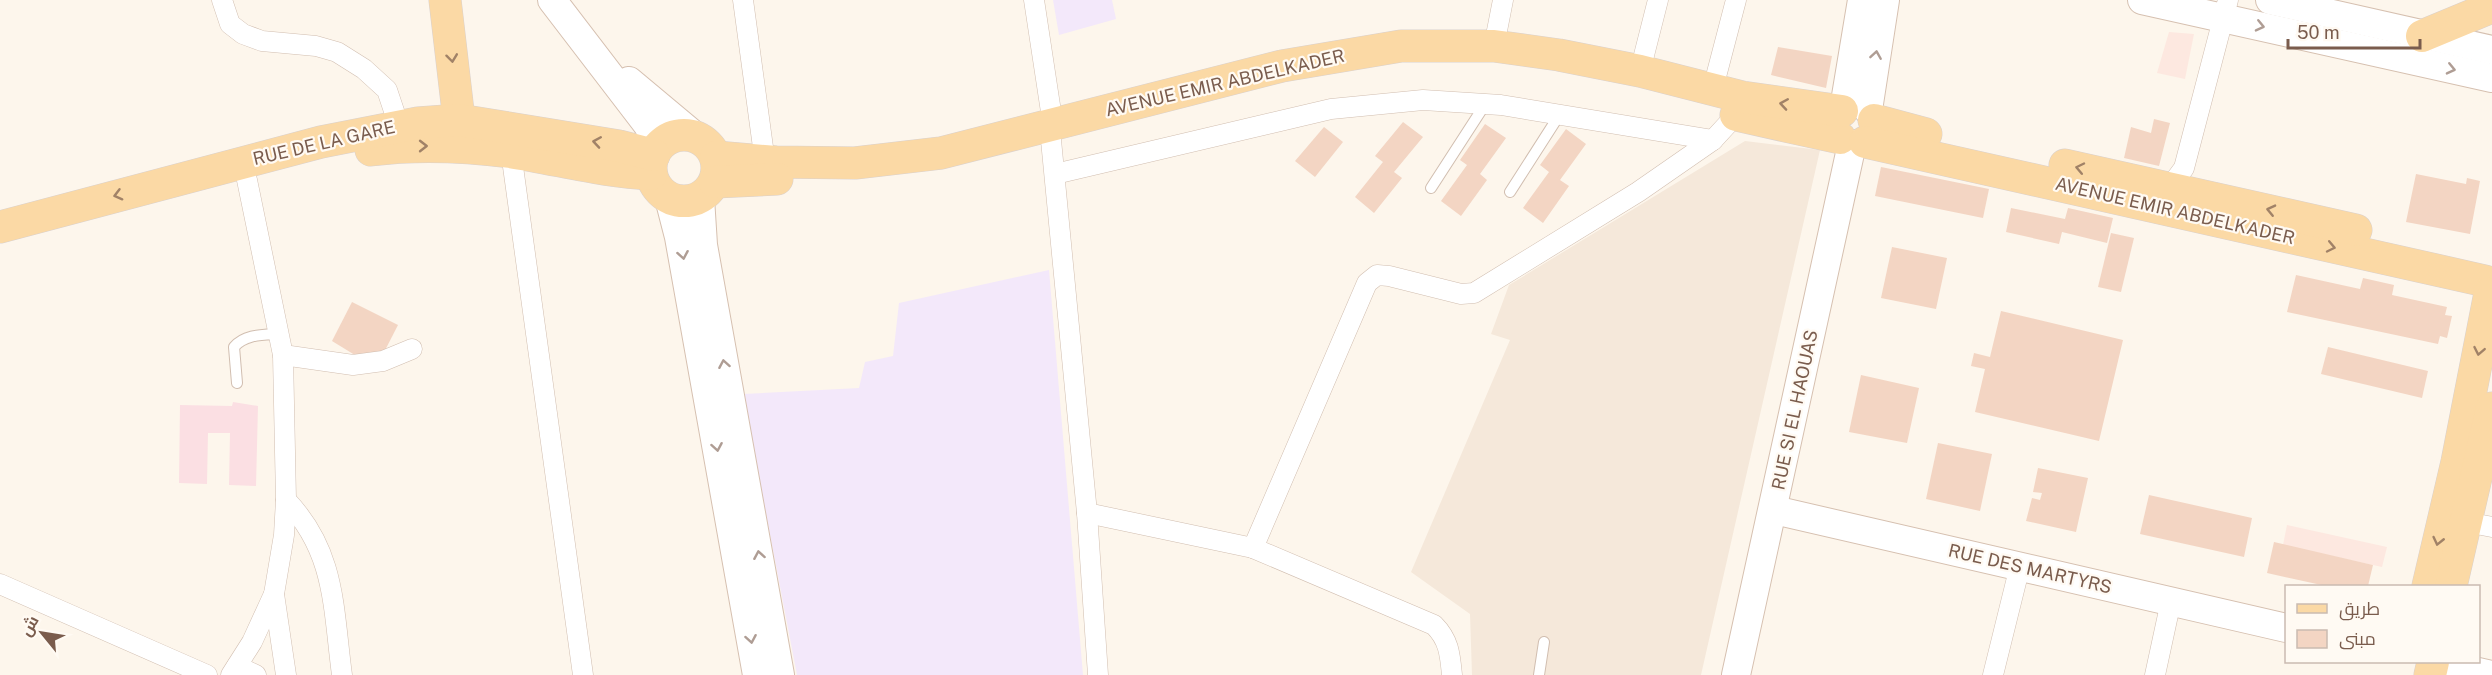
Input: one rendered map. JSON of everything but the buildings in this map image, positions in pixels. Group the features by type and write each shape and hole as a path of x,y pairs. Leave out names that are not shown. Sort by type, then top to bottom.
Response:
{"main road":[{"path":"445,0 459,120"},
{"path":"2422,36 2492,7"},
{"name":"AVENUE EMIR ABDELKADER","path":"707,168 873,177 964,160 1192,87 1282,66 1401,46 1494,46 1640,71 1730,100"},
{"name":"AVENUE EMIR ABDELKADER","path":"707,168 765,162 855,163 941,153 1351,71 1405,65 1492,65 1634,89 1730,100 1855,125 1936,137 2177,194 2490,278"},
{"name":"RUE DE LA GARE","path":"0,250 244,171 321,142 399,126 459,120 619,146 659,168"},
{"path":"677,136 707,168 679,201 659,168 677,136"},
{"name":"RUE DE LA GARE","path":"0,227 244,171 353,152 409,146 454,146 511,152 625,173 659,168"},
{"path":"2428,585 2457,462 2490,278"},
{"path":"2451,585 2479,525 2492,408"}],"street":[{"path":"222,0 230,24 243,34 262,41 316,46 337,52 364,69 387,90 399,126"},
{"path":"552,0 647,124 679,237 757,675"},
{"path":"743,0 765,162"},
{"path":"1034,0 1052,132 1087,513 1098,675"},
{"path":"1494,46 1503,0"},
{"path":"1640,71 1658,0"},
{"path":"1253,548 1367,283 1377,275 1389,276 1461,294 1474,292 1638,192 1713,140 1730,100 1736,0"},
{"path":"1855,125 1862,0"},
{"path":"1855,125 1885,0"},
{"path":"2142,0 2226,9 2492,78"},
{"path":"2270,0 2322,6 2422,36 2492,50"},
{"path":"2177,194 2226,9"},
{"path":"596,56 707,168 703,245 780,675"},
{"path":"1055,174 1331,109 1423,100 1486,103 1713,140"},
{"name":"RUE SI EL HAOUAS","path":"1736,675 1774,510 1855,125"},
{"path":"511,152 583,675"},
{"path":"244,171 283,355 286,500 284,535 274,594 252,642 234,670 256,675"},
{"path":"283,355 353,365 379,362 412,350"},
{"path":"286,500 307,524 321,550 327,572 342,675"},
{"name":"RUE DES MARTYRS","path":"1774,510 2285,628"},
{"path":"1087,513 1253,548 1434,625 1444,636 1450,650 1452,675"},
{"path":"1993,675 2020,566"},
{"path":"0,584 207,675"},
{"path":"274,594 286,675"},
{"path":"2155,675 2171,601"},
{"path":"2438,663 2492,675"}],"lane":[{"path":"1431,188 1486,103"},
{"path":"1510,192 1560,114"},
{"path":"237,383 234,346 240,340 250,337 279,334"},
{"path":"1539,675 1544,642"}],"shaded area":[{"path":"1053,0 1112,0 1116,19 1059,35"},
{"path":"2169,32 2194,34 2185,79 2157,73"},
{"path":"1745,141 1820,150 1701,675 1472,675 1470,614 1411,572 1510,340 1491,334 1509,285"},
{"path":"1049,270 1083,675 797,675 743,394 859,388 865,362 893,356 899,303"},
{"path":"233,402 258,406 256,486 229,485 230,433 208,433 207,484 179,483 180,405 232,406"},
{"path":"2287,525 2387,547 2382,567 2283,545"}]}
